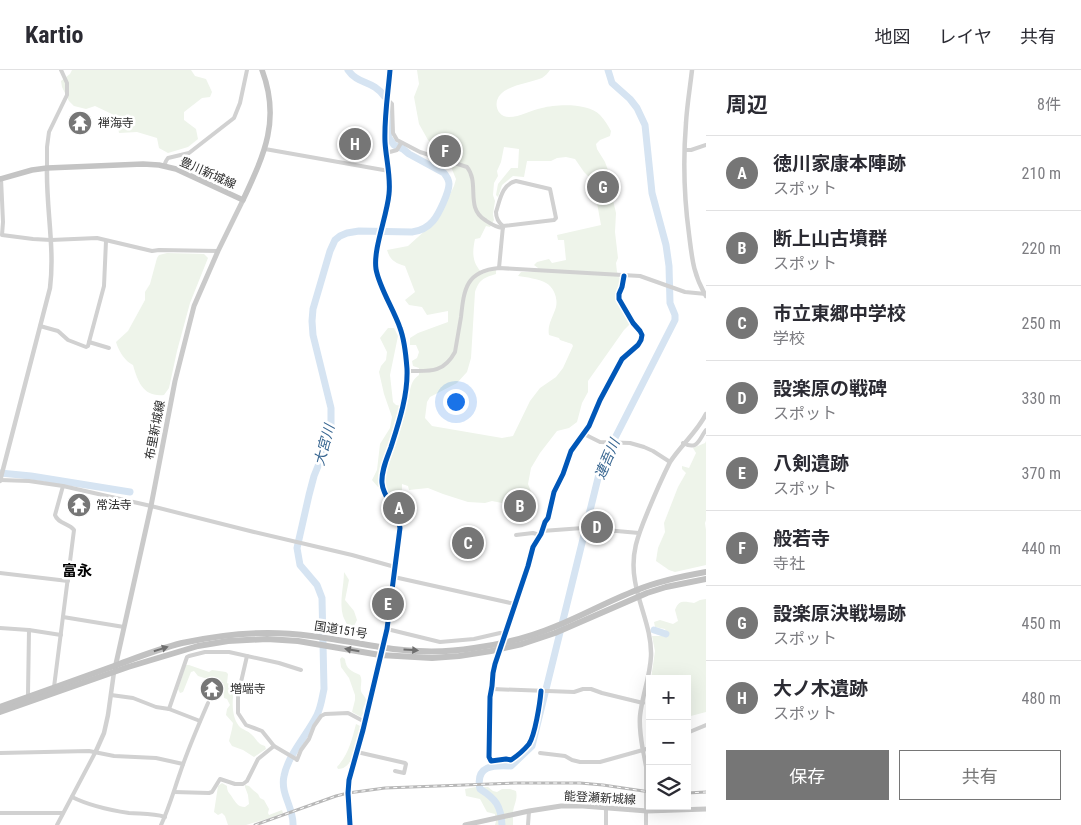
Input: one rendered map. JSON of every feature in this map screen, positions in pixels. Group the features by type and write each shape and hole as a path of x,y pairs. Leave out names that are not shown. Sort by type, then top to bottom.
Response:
{"highway":[{"name":"国道151号","path":"329,642 380,655 432,658 459,656 508,648 556,630 663,581 706,572"},
{"name":"国道151号","path":"638,593 706,578"},
{"name":"国道151号","path":"0,706 54,687 115,669 205,645 228,641 317,640 382,648 431,651 471,649 556,630"},
{"name":"国道151号","path":"0,712 115,669"}],"main road":[{"name":"豊川新城線","path":"0,179 47,168 143,164 164,166 184,172 243,200 265,149 270,125 270,107 266,80 262,70"},
{"name":"布里新城線","path":"115,669 151,506 175,381 194,306 243,200"},
{"name":"能登瀬新城線","path":"465,825 550,807 570,806 647,811 706,809"}],"street":[{"path":"60,70 67,83 66,95 50,132 47,147 51,281 1,479 64,486 395,567"},
{"path":"164,166 168,158 189,153 234,118 240,103 247,70"},
{"path":"350,825 349,780 387,629 400,528 398,517 383,490 382,476 402,408 407,371 405,348 400,328 376,268 377,252 389,195 385,128 390,70"},
{"path":"692,70 686,124 684,175 686,211 692,260 695,272 706,295"},
{"path":"387,99 392,104 394,136 397,140 426,154 467,167 471,172 473,180 473,204 476,212 480,218 495,227 503,227 554,220 556,218 550,189 516,181 505,187 496,212 498,222 503,227 500,268"},
{"path":"386,154 397,150 400,143"},
{"path":"685,150 706,145"},
{"path":"265,149 389,171"},
{"path":"0,179 3,222 1,234 51,240 97,238 152,251 218,251"},
{"path":"40,326 58,331 68,340 86,347 88,346 104,286 106,241"},
{"path":"407,371 440,369 450,361 455,352 459,334 464,292 470,281 477,275 490,269 500,268 643,277 685,292 706,295"},
{"path":"387,629 440,642 474,639 500,633 504,636 533,547 549,514 554,492 571,451 592,421 600,400 622,359 641,340 642,335 640,331 632,323 619,299 624,276"},
{"path":"89,342 109,348"},
{"path":"646,825 646,767 640,716 650,670 651,655 650,638 638,593 633,558 636,540 670,462 706,414"},
{"path":"683,443 692,446 697,444 706,430"},
{"path":"584,434 600,442 630,443 644,447 670,462"},
{"path":"54,687 74,530 72,527 57,520 55,515 64,486"},
{"path":"516,535 583,528 639,533"},
{"path":"0,573 68,581"},
{"path":"394,577 515,604"},
{"path":"63,617 124,626"},
{"path":"0,628 61,635"},
{"path":"29,630 28,694 30,696"},
{"path":"169,708 187,657 189,656 206,652 223,652 279,663 301,670"},
{"path":"498,655 493,673 489,708 489,757 491,761 511,760 528,746 542,691"},
{"path":"247,656 238,695 238,713 246,725 262,731 274,746 297,760 314,726 324,714 348,713 365,722"},
{"path":"57,825 96,752 104,733 115,669"},
{"path":"492,689 574,692 591,689 643,703"},
{"path":"111,696 128,696 156,707 169,708 200,721"},
{"path":"162,825 183,764 208,703"},
{"path":"691,731 706,725"},
{"path":"174,792 209,793 212,792 220,779 235,784 244,784 258,759 274,746"},
{"path":"540,753 565,756 580,762 600,762 646,750"},
{"path":"0,753 96,752 114,756 156,758 183,764"},
{"path":"357,752 397,761 405,763 404,773 394,771 397,761"},
{"path":"72,797 95,807 153,814 165,818"},
{"path":"606,808 606,825"},
{"path":"528,825 529,811"},
{"path":"0,813 64,812"}],"shaded area":[{"path":"72,70 191,70 195,76 206,79 212,92 210,97 202,98 184,112 184,120 196,129 198,139 188,147 168,153 159,148 157,138 137,132 119,133 116,116 95,106 86,109 74,106 69,101 61,81"},
{"path":"417,70 550,70 542,78 508,89 500,95 497,102 499,112 509,117 548,107 564,105 581,106 600,115 611,131 610,136 596,144 612,181 616,213 615,232 618,258 616,263 621,281 618,293 630,324 588,381 588,392 582,403 577,422 569,428 557,431 531,468 528,484 534,507 526,512 511,511 507,504 492,501 485,503 468,502 428,488 409,490 408,486 402,484 402,493 412,496 404,506 397,507 385,488 378,487 372,480 377,470 380,444 390,428 392,417 379,372 386,360 387,352 380,338 388,328 394,328 398,336 390,375 393,402 396,405 406,407 411,385 419,375 419,368 413,366 412,361 417,358 419,352 416,345 410,345 410,338 418,333 448,322 448,311 427,315 422,307 409,305 405,300 415,292 405,266 393,261 387,250 408,246 438,219 456,179 451,167 456,149 439,143 434,146 428,140 419,124 414,97 419,84","holes":["504,147 519,149 518,168 511,168 498,184 496,195 498,197 502,185 513,176 524,177 527,161 551,161 566,157 575,159 593,181 601,225 557,235 558,240 564,240 566,260 552,263 549,259 537,262 534,265 538,268 537,272 521,272 518,276 540,280 551,287 555,293 556,307 550,324 549,335 573,346 563,368 556,377 540,388 530,401 513,436 502,438 432,426 425,418 427,402 430,397 457,383 467,372 471,358 475,292 482,280 496,274 496,270 483,274 477,266 473,253 475,239 480,238 486,226 490,227 494,220 494,183 498,176 497,171"]},
{"path":"167,253 204,254 208,258 190,303 169,388 164,395 157,395 146,391 139,382 133,365 123,356 116,342 128,331 145,300 145,292 150,284 157,258 159,255"},
{"path":"706,441 706,565 675,572 656,561 658,548 665,532 664,523 678,487 686,473 682,466 689,468 696,453 693,448"},
{"path":"344,572 349,580 345,600 354,611 357,620 354,626 354,636 338,634 340,632 348,633 350,630 342,610"},
{"path":"706,599 706,712 691,716 691,675 652,675 655,651 652,636 663,636 667,633 665,629 655,627 654,622 660,620 673,624 678,621 675,610 678,604 683,602 694,603"},
{"path":"342,657 345,659 346,665 361,677 361,691 366,702 361,717 352,712 355,695 349,678 341,667 340,659"},
{"path":"186,665 209,672 212,670 228,674 227,683 234,690 235,720 241,728 250,733 266,749 254,757 232,746 229,741 233,723 226,715 230,705 227,699 224,698 223,687 220,683 198,676 194,671 191,672 183,692 180,693 178,689"},
{"path":"356,724 360,726 361,730 354,754 348,765 338,769 337,767 350,746"},
{"path":"222,783 227,786 228,792 236,803 241,806 245,807 249,804 245,785 249,786 264,800 269,809 269,815 282,810 283,813 246,825 228,825 222,813 218,815 214,812 218,786"},
{"path":"488,787 497,792 502,789 516,791 513,825 495,825 495,814 487,812 480,799 466,796 465,789"}],"waterway":[{"name":"大宮川","path":"348,70 356,78 375,87 384,96"},
{"name":"連吾川","path":"502,825 497,804 480,789 480,775 487,768 511,766 532,746 600,470 675,320 670,303 669,266 666,245 652,193 645,125 637,108 630,99 612,83 608,70"},
{"name":"大宮川","path":"293,825 293,819 285,795 284,776 289,760 317,715 324,689 322,598 317,585 300,565 297,548 314,476 329,439 331,425 331,408 313,335 313,309 335,240 347,233 359,231 412,232 421,230 433,221 449,188 444,173 394,145 389,138 388,131 390,110"},
{"path":"0,473 31,476 130,492"},
{"path":"654,630 666,634"}],"railway":[{"path":"255,825 336,796 385,788 516,783 580,783 646,791"},
{"path":"691,793 706,792"}],"cycle path":[{"path":"350,825 349,780 387,629 400,528 396,515 383,489 382,474 402,408 407,369 402,333 380,283 376,269 376,252 389,194 385,133 390,70"},
{"path":"541,691 535,726 529,744 511,760 491,761 489,757 490,697 493,673 533,547 548,518 554,492 571,451 589,426 600,400 622,359 641,340 642,335 640,331 619,299 624,276"}],"place":[{"name":"禅海寺","path":"80,123"},
{"name":"大ノ木遺跡","path":"355,144"},
{"name":"般若寺","path":"445,151"},
{"name":"設楽原決戦場跡","path":"603,187"},
{"name":"常法寺","path":"79,505"},
{"name":"断上山古墳群","path":"520,506"},
{"name":"徳川家康本陣跡","path":"399,508"},
{"name":"設楽原の戦碑","path":"597,527"},
{"name":"市立東郷中学校","path":"468,543"},
{"name":"八剣遺跡","path":"388,604"},
{"name":"増端寺","path":"212,689"}],"district":[{"name":"富永","path":"77,571"}]}
